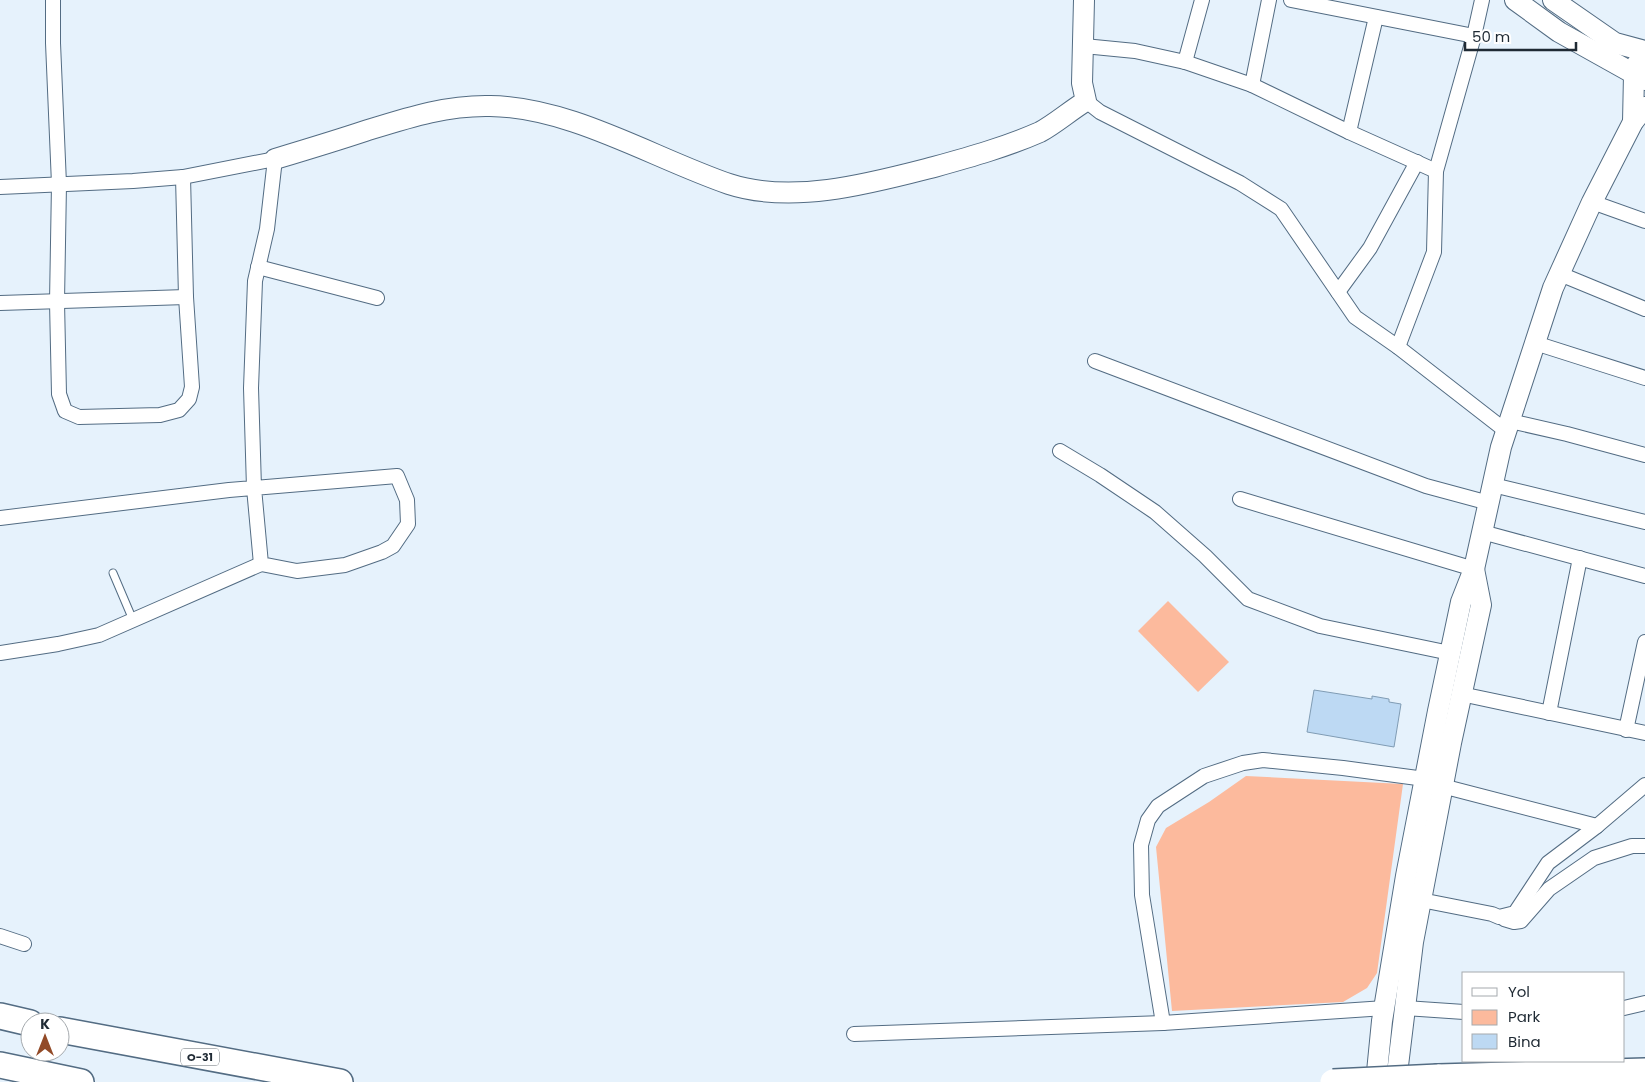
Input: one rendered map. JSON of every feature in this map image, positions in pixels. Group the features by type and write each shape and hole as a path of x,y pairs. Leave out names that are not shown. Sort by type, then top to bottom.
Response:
{"highway":[{"path":"0,1016 20,1021"},
{"name":"O-31","path":"70,1032 340,1082"},
{"path":"0,1065 81,1082"},
{"path":"1329,1082 1645,1071"}],"main road":[{"path":"275,159 424,113 458,107 492,106 536,112 578,123 730,184 767,191 815,192 879,181 982,154 1042,131 1086,101 1082,83 1084,0"},
{"path":"1515,0 1560,32 1640,78"},
{"path":"1396,1082 1413,942 1421,900 1450,653 1461,602 1474,569 1501,447 1553,288 1592,202 1639,114 1640,78 1644,49 1615,43 1553,0"},
{"path":"1376,1082 1385,1008 1406,876 1461,694 1481,605 1474,569"}],"street":[{"path":"52,0 52,43 59,184 57,302 59,394 65,411 79,417 160,416 179,410 189,399 192,387 186,297 183,177"},
{"path":"1185,62 1202,0"},
{"path":"1252,85 1269,0"},
{"path":"1291,0 1474,36"},
{"path":"1398,347 1434,252 1436,171 1474,36 1482,0"},
{"path":"1349,132 1376,17"},
{"path":"1084,46 1135,51 1185,62 1252,85 1349,132 1436,171"},
{"path":"1086,101 1100,112 1240,182 1281,209 1354,317 1508,426 1567,434 1645,455"},
{"path":"0,187 183,177 275,159 266,229 255,281 251,388 254,488 261,564"},
{"path":"1338,292 1370,248 1417,162"},
{"path":"1592,202 1645,221"},
{"path":"258,267 376,298"},
{"path":"1560,274 1645,309"},
{"path":"0,303 186,297"},
{"path":"1535,343 1645,378"},
{"path":"1095,361 1426,486 1491,494 1645,522"},
{"path":"1060,452 1100,475 1155,512 1205,556 1248,599 1320,626 1450,653"},
{"path":"0,518 254,488 397,476 407,500 408,524 393,546 382,552 345,564 298,571 261,564 99,635 58,644 0,653"},
{"path":"1240,499 1474,569"},
{"path":"1482,532 1645,576"},
{"path":"1550,713 1580,558"},
{"path":"1626,730 1645,642"},
{"path":"1461,694 1645,733"},
{"path":"1163,1023 1142,895 1141,845 1148,820 1158,806 1204,776 1243,763 1264,760 1343,768 1434,783 1597,826"},
{"path":"1499,917 1515,914 1548,863 1597,826 1645,785"},
{"path":"1421,900 1514,922 1522,921 1549,888 1594,858 1632,846 1645,846"},
{"path":"0,936 24,944"},
{"path":"1625,1008 1645,1003"},
{"path":"854,1034 1163,1023 1385,1008"},
{"path":"1405,1008 1462,1012"}],"lane":[{"path":"113,573 133,620"}],"green space":[{"path":"1168,601 1229,662 1198,692 1138,631"},
{"path":"1246,776 1403,784 1377,973 1367,988 1343,1002 1172,1011 1156,847 1166,828 1209,802"}],"building":[{"path":"1314,690 1372,699 1372,696 1389,699 1389,702 1401,704 1394,747 1307,732"}]}
